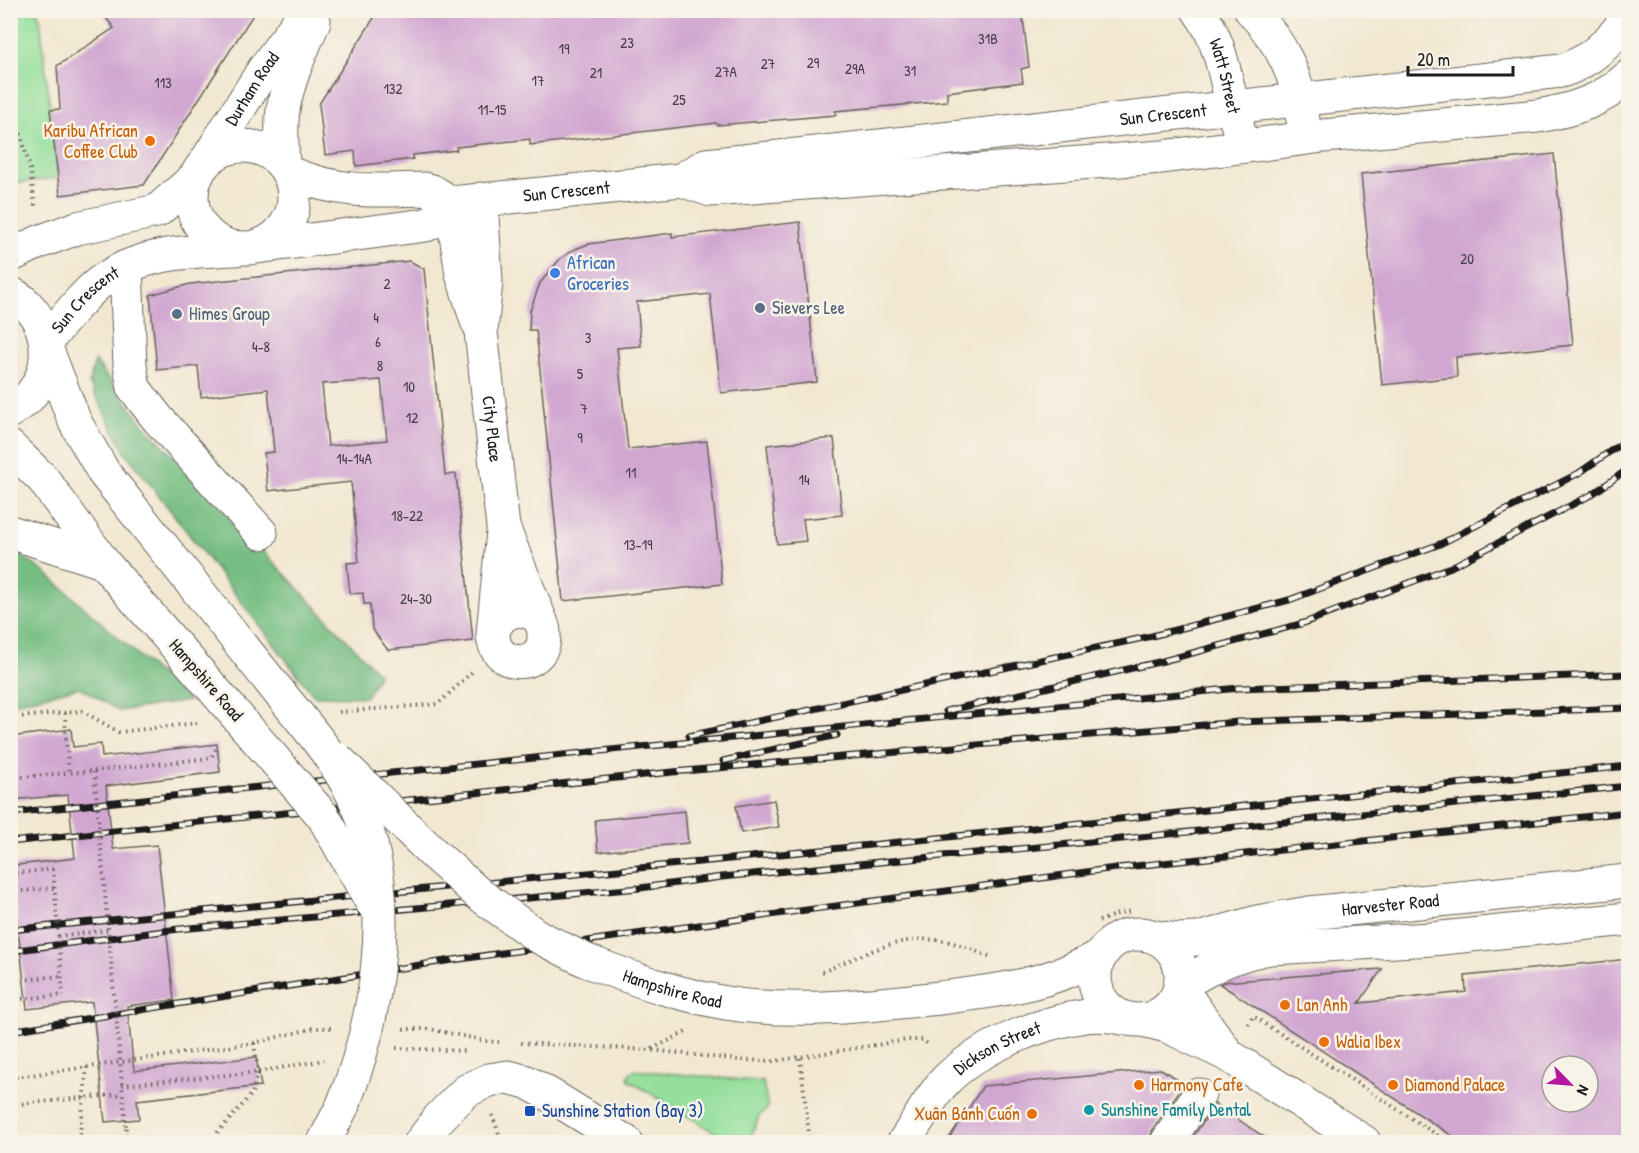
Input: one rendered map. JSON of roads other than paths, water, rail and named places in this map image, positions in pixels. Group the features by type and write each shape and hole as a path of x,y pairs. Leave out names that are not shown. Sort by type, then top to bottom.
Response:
{"street":[{"name":"Durham Road","path":"200,172 264,69 307,10"},
{"name":"Durham Road","path":"286,169 282,119 284,104 295,68 318,10"},
{"name":"Watt Street","path":"1198,10 1219,51 1226,108 1235,147"},
{"path":"1251,10 1274,36 1291,70 1300,99 1306,138"},
{"name":"Sun Crescent","path":"681,180 706,165 1553,72 1591,58 1629,18"},
{"path":"1567,111 1577,65"},
{"name":"Sun Crescent","path":"46,346 99,283 126,267 178,253 244,249 426,225 466,201 681,180 711,190 1162,157 1306,138 1538,116 1567,111 1591,103 1629,77"},
{"path":"1160,115 1162,157"},
{"path":"25,249 77,228 158,211 217,153 237,147 257,148 267,152 286,169 309,181 343,189 424,189 466,201"},
{"path":"200,172 192,193 197,219 214,240 244,249 259,246 276,237 289,222 293,212 294,192 286,169"},
{"name":"City Place","path":"466,201 462,274 481,331 503,527 493,633 502,615 514,610 533,614 542,624 503,527"},
{"path":"126,267 130,365 134,388 158,419 261,533"},
{"name":"Hampshire Road","path":"10,293 26,303 42,327 46,346 75,422 104,473 278,691 321,743 434,854 480,895 537,936 587,961 684,994 775,1008 831,1008 995,990 1068,973 1100,956"},
{"path":"10,411 33,393 45,366 46,346"},
{"name":"Hampshire Road","path":"10,447 43,479 103,562 311,799 371,897 380,926"},
{"path":"10,532 103,562"},
{"name":"Hampshire Road","path":"321,743 346,784 365,823 375,864 380,926 376,981 363,1047 343,1105 324,1143"},
{"name":"Harvester Road","path":"1156,937 1190,940 1257,922 1309,913 1629,881"},
{"name":"Harvester Road","path":"1180,987 1226,959 1270,948 1432,939 1629,919"},
{"path":"1136,1020 1167,1010 1177,996 1181,976 1177,957 1165,942 1156,937 1141,934 1125,935 1111,943 1100,956 1095,974 1098,993 1109,1009 1136,1020 1167,1026 1228,1055 1364,1143"},
{"path":"1180,987 1228,1055"},
{"path":"884,1143 919,1089 933,1072 984,1033 1032,1013 1094,1015"},
{"name":"Dickson Street","path":"904,1143 945,1081 976,1058 1029,1032 1070,1019 1094,1015 1136,1020"},
{"path":"421,1143 440,1117 466,1091 489,1080 508,1077 527,1082 626,1143"},
{"path":"1167,1143 1199,1095"}],"railway":[{"path":"689,736 1152,636 1289,600 1440,544 1579,473 1628,439"},
{"path":"946,711 1163,661 1304,623 1451,567 1591,495 1628,469"},
{"path":"10,813 630,748 1239,688 1628,674"},
{"path":"10,842 673,772 1238,722 1628,708"},
{"path":"723,761 837,735"},
{"path":"10,930 851,847 1628,766"},
{"path":"10,951 179,929 640,888 722,877 1112,840 1628,786"},
{"path":"10,1031 439,962 1108,869 1628,812"}],"place":[{"name":"Karibu African Coffee Club","path":"150,141"},
{"name":"African Groceries","path":"555,273"},
{"name":"Sievers Lee","path":"760,308"},
{"name":"Himes Group","path":"177,314"},
{"name":"Lan Anh","path":"1285,1005"},
{"name":"Walia Ibex","path":"1324,1042"},
{"name":"Harmony Cafe","path":"1139,1085"},
{"name":"Diamond Palace","path":"1393,1085"},
{"name":"Sunshine Family Dental","path":"1089,1110"},
{"name":"Sunshine Station (Bay 3)","path":"530,1111"},
{"name":"Xuân Bánh Cuốn","path":"1032,1114"}]}
